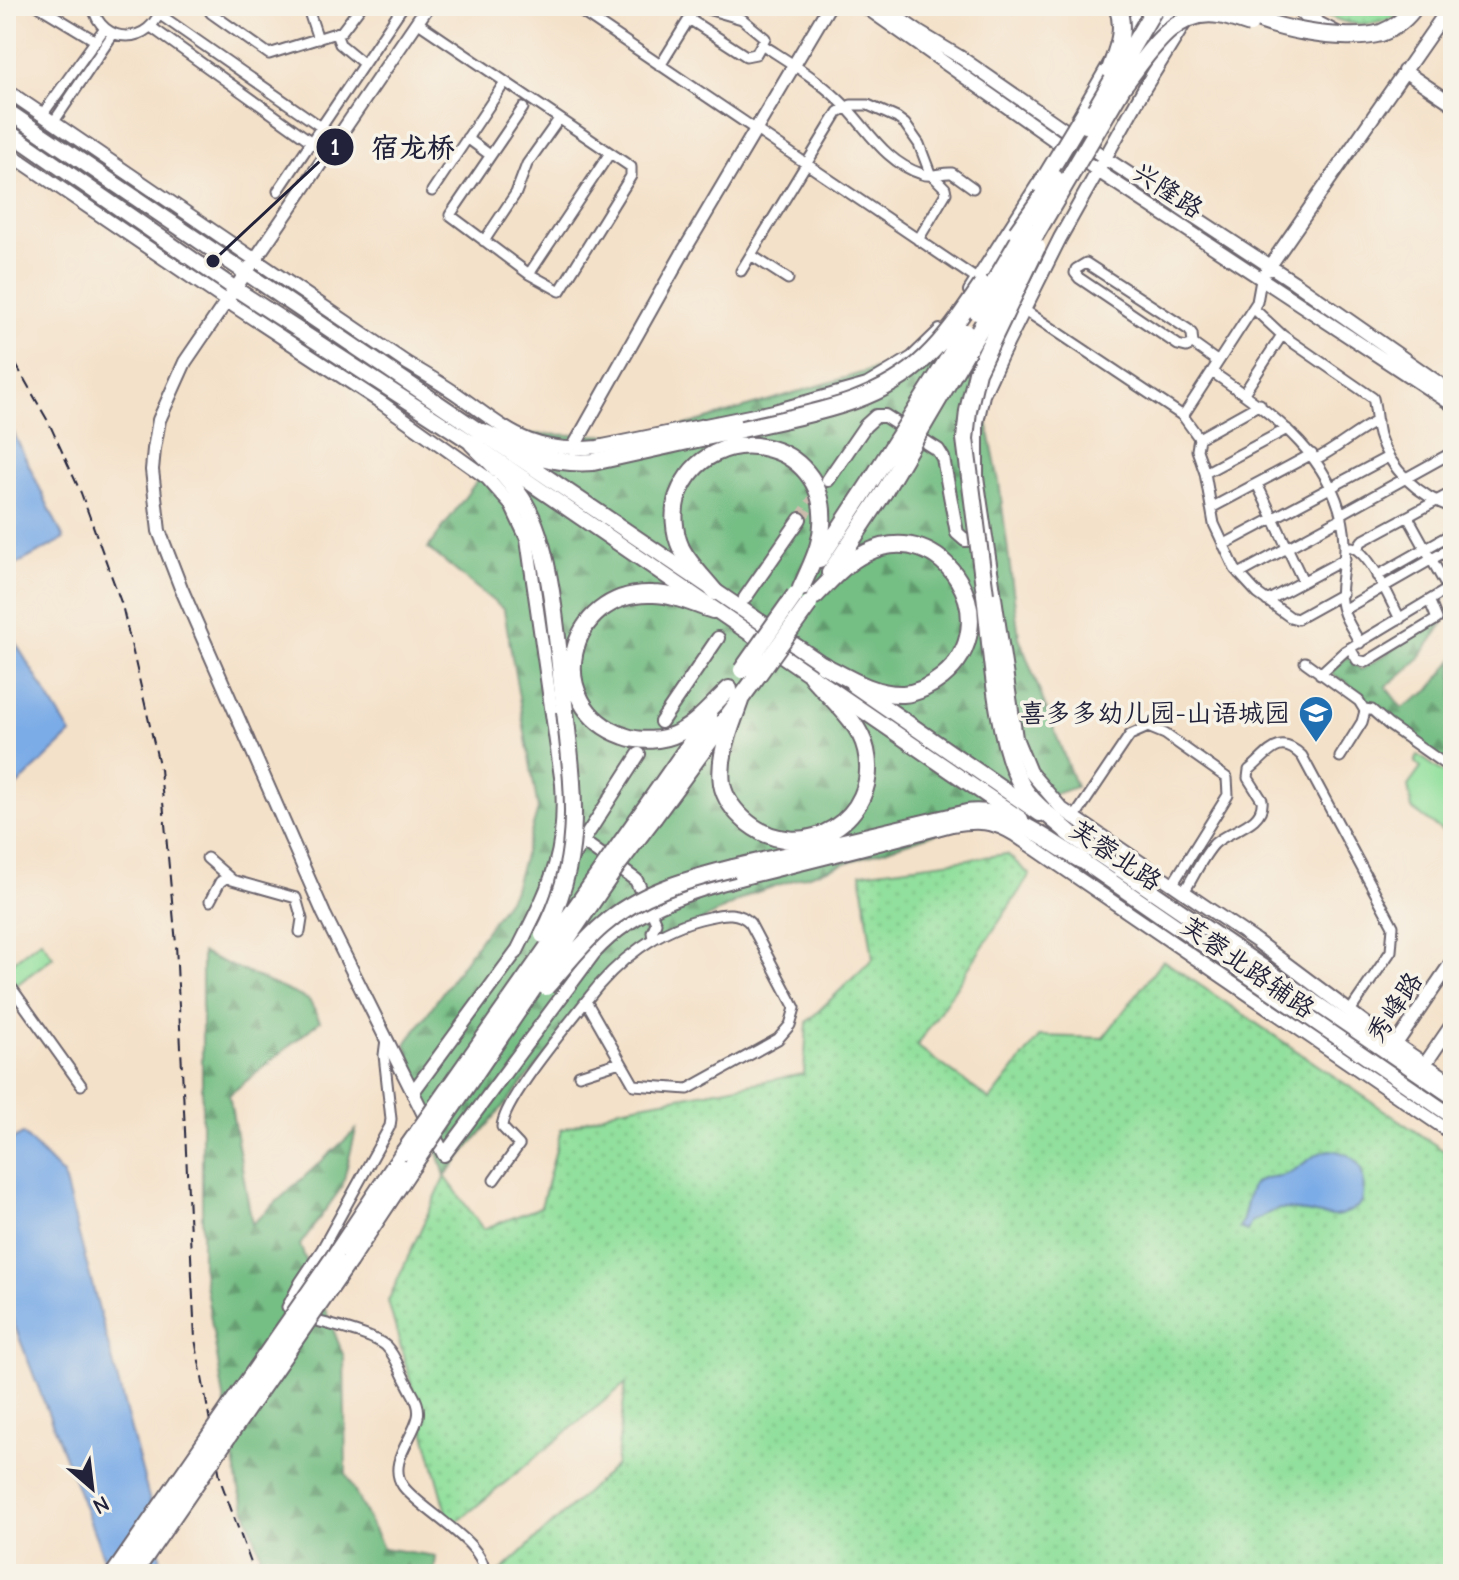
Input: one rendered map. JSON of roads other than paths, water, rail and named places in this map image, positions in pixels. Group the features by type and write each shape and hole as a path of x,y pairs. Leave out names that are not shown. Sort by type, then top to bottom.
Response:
{"highway":[{"path":"1092,116 1121,40 1122,27 1117,6"},
{"path":"133,1574 408,1159 506,1005 735,695 877,487 1059,180 1156,6"},
{"path":"477,438 541,459 593,462 844,404 876,392 924,359 1059,180 1123,86 1170,6"},
{"path":"1235,6 1253,19 1348,36 1382,32 1418,6"},
{"path":"1123,86 1176,24 1193,15 1219,15 1302,37 1351,41 1373,40 1390,34 1414,17 1418,6"},
{"path":"1302,8 1316,24 1340,36 1363,37 1396,28 1418,6"},
{"path":"1074,837 1022,787 1009,752 996,686 965,439 977,372 1064,200 1154,48"},
{"path":"976,287 1109,73"},
{"path":"1025,276 1059,180"},
{"path":"477,438 522,500 542,543 574,793 575,825 571,854 558,908 506,1005"},
{"path":"715,592 682,550 674,515 677,499 683,484 699,463 726,447 744,445 768,448 795,461 808,473 815,487 822,523 805,596"},
{"path":"805,596 869,551 912,546 930,552 952,571 962,584 971,612 969,636 961,656 952,669 923,688 905,694 882,692 818,671"},
{"path":"713,610 653,594 626,596 608,604 592,617 581,632 573,665 574,682 580,701 589,715 610,731 634,740 676,735 735,695"},
{"path":"735,695 725,742 722,781 725,795 739,816 760,832 778,840 814,838 833,829 857,806 867,779 868,763 866,747 856,727 818,671"},
{"path":"505,1032 599,928 612,917 667,886 975,812 993,813 1011,820 1081,860"},
{"path":"408,1159 505,1032 649,813"},
{"path":"114,1574 342,1259"}],"main road":[{"path":"6,110 249,265 477,438"},
{"path":"6,130 229,294 477,438"},
{"name":"芙蓉北路","path":"477,438 760,622 818,671 1376,1074 1405,1093 1453,1117"},
{"name":"芙蓉北路","path":"477,438 750,635 818,671 1074,837 1422,1069 1453,1097"}],"street":[{"path":"38,6 96,41"},
{"path":"93,6 96,18 109,32 129,37 151,27 160,10 337,138"},
{"path":"206,6 211,13 269,54 336,34 345,29 361,6"},
{"path":"307,6 318,39"},
{"path":"278,191 403,6"},
{"path":"428,6 185,362 159,420 152,470 159,531 181,588 313,890 413,1092 516,953 582,841 639,754"},
{"path":"573,6 918,240 976,287 1024,310 1183,416 1199,438 1197,450 1223,545 1239,574 1267,601 1297,619 1342,594"},
{"path":"660,66 697,6 742,19 765,38 763,45 756,54 746,56 689,19"},
{"path":"572,450 755,129 829,6"},
{"name":"兴隆路","path":"864,6 1098,171 1453,405"},
{"name":"兴隆路","path":"881,6 1270,266 1453,393"},
{"path":"6,90 249,265 456,393 511,434 537,444 572,450 774,411 867,385 912,358 940,332 976,287 1143,6"},
{"name":"芙蓉北路辅路","path":"1195,6 1105,158 1024,310 983,395 977,422 977,477 1016,738 1030,772 1051,799 1074,818 1256,941 1350,1011 1392,1049"},
{"path":"1183,416 1257,302 1261,279 1450,6"},
{"path":"417,22 631,167 632,173 560,291 555,291 529,274 450,215 523,108"},
{"path":"151,27 327,153"},
{"path":"47,119 96,41 109,32"},
{"path":"47,119 109,32"},
{"path":"336,34 340,44 363,63"},
{"path":"763,45 794,65 845,106 878,146 909,168 932,176 952,173 973,188"},
{"path":"1404,71 1453,104"},
{"path":"432,191 505,82"},
{"path":"741,271 838,112 845,106 868,105 905,124 919,144 932,176 946,191 918,240"},
{"path":"484,241 516,193 525,169 559,119"},
{"path":"467,138 490,155"},
{"path":"6,151 229,294 487,478 511,505 527,539 560,768 564,818 554,873 516,953"},
{"path":"529,274 610,153"},
{"path":"751,255 788,279"},
{"path":"1193,344 1186,347 1178,345 1079,278 1076,269 1086,263 1189,330 1193,344 1218,362"},
{"path":"1253,308 1282,335 1370,395 1388,457 1405,479 1453,508"},
{"path":"1244,393 1282,335"},
{"path":"1212,372 1260,404 1314,457 1341,516 1346,546 1343,610 1357,660 1362,662 1377,655 1437,619 1430,602"},
{"path":"867,385 876,416"},
{"path":"1199,438 1260,404"},
{"path":"876,416 892,420 938,450 943,458 957,533 965,540 988,539"},
{"path":"828,480 865,426 876,416"},
{"path":"1211,508 1338,447 1356,431 1377,421"},
{"path":"1205,473 1287,429"},
{"path":"1239,574 1453,452"},
{"path":"1223,545 1388,457"},
{"path":"1257,484 1303,581"},
{"path":"1357,548 1362,541 1453,492"},
{"path":"1320,674 1355,646 1448,589 1408,517"},
{"path":"745,598 800,519"},
{"path":"1377,576 1453,533"},
{"path":"1346,546 1357,548 1366,557 1400,619"},
{"path":"1343,610 1453,547"},
{"path":"1267,601 1345,559"},
{"path":"661,722 718,638"},
{"path":"1305,662 1359,701 1364,709 1365,718 1340,757"},
{"path":"1364,709 1372,710 1453,770"},
{"path":"1074,818 1130,735 1148,727 1165,734 1227,778 1229,787 1228,795 1172,885"},
{"path":"1184,892 1215,843 1249,824 1261,811 1262,800 1248,778 1249,770 1279,745 1296,750 1393,926 1391,951 1350,1011"},
{"name":"芙蓉北路辅路","path":"413,1092 444,1155 594,953 623,926 650,909 720,884 952,825 989,822 1001,826 1055,861 1376,1074"},
{"path":"582,841 642,887 656,923 653,939"},
{"path":"207,858 227,877 296,898 313,890"},
{"path":"210,901 220,882 227,877"},
{"path":"296,898 302,919 300,932"},
{"path":"494,1180 519,1145 502,1127 505,1114 586,1001 617,966 653,939 688,922 723,914 746,919 794,1003 792,1020 778,1039 688,1089 634,1085 586,1001"},
{"path":"656,923 670,930"},
{"name":"秀峰路","path":"1376,1074 1453,960"},
{"path":"6,980 81,1085"},
{"path":"1453,1023 1405,1093 1453,1134"},
{"path":"386,1039 384,1055 390,1126 287,1307 293,1315 376,1339 393,1354 419,1409 415,1427 397,1468 399,1480 408,1492 469,1544 483,1562 484,1574"},
{"path":"579,1075 620,1062"},
{"path":"1422,1069 1453,1083"}],"water":[{"path":"6,417 64,539 17,564 6,557"},
{"path":"6,627 71,734 6,796"},
{"path":"23,1134 63,1175 149,1498 162,1567 158,1574 110,1574 6,1303 6,1143"},
{"path":"1329,1150 1349,1155 1360,1167 1364,1183 1362,1203 1351,1211 1332,1216 1281,1209 1251,1222 1247,1231 1239,1228 1250,1189 1256,1182 1290,1172"}],"tunnel":[{"path":"800,519 821,489"}],"railway":[{"path":"6,347 49,423 81,493 122,605 160,769 176,944 195,1339 221,1482 255,1574"}],"place":[{"name":"宿龙桥","path":"213,261"},
{"name":"喜多多幼儿园-山语城园","path":"1316,744"}]}
